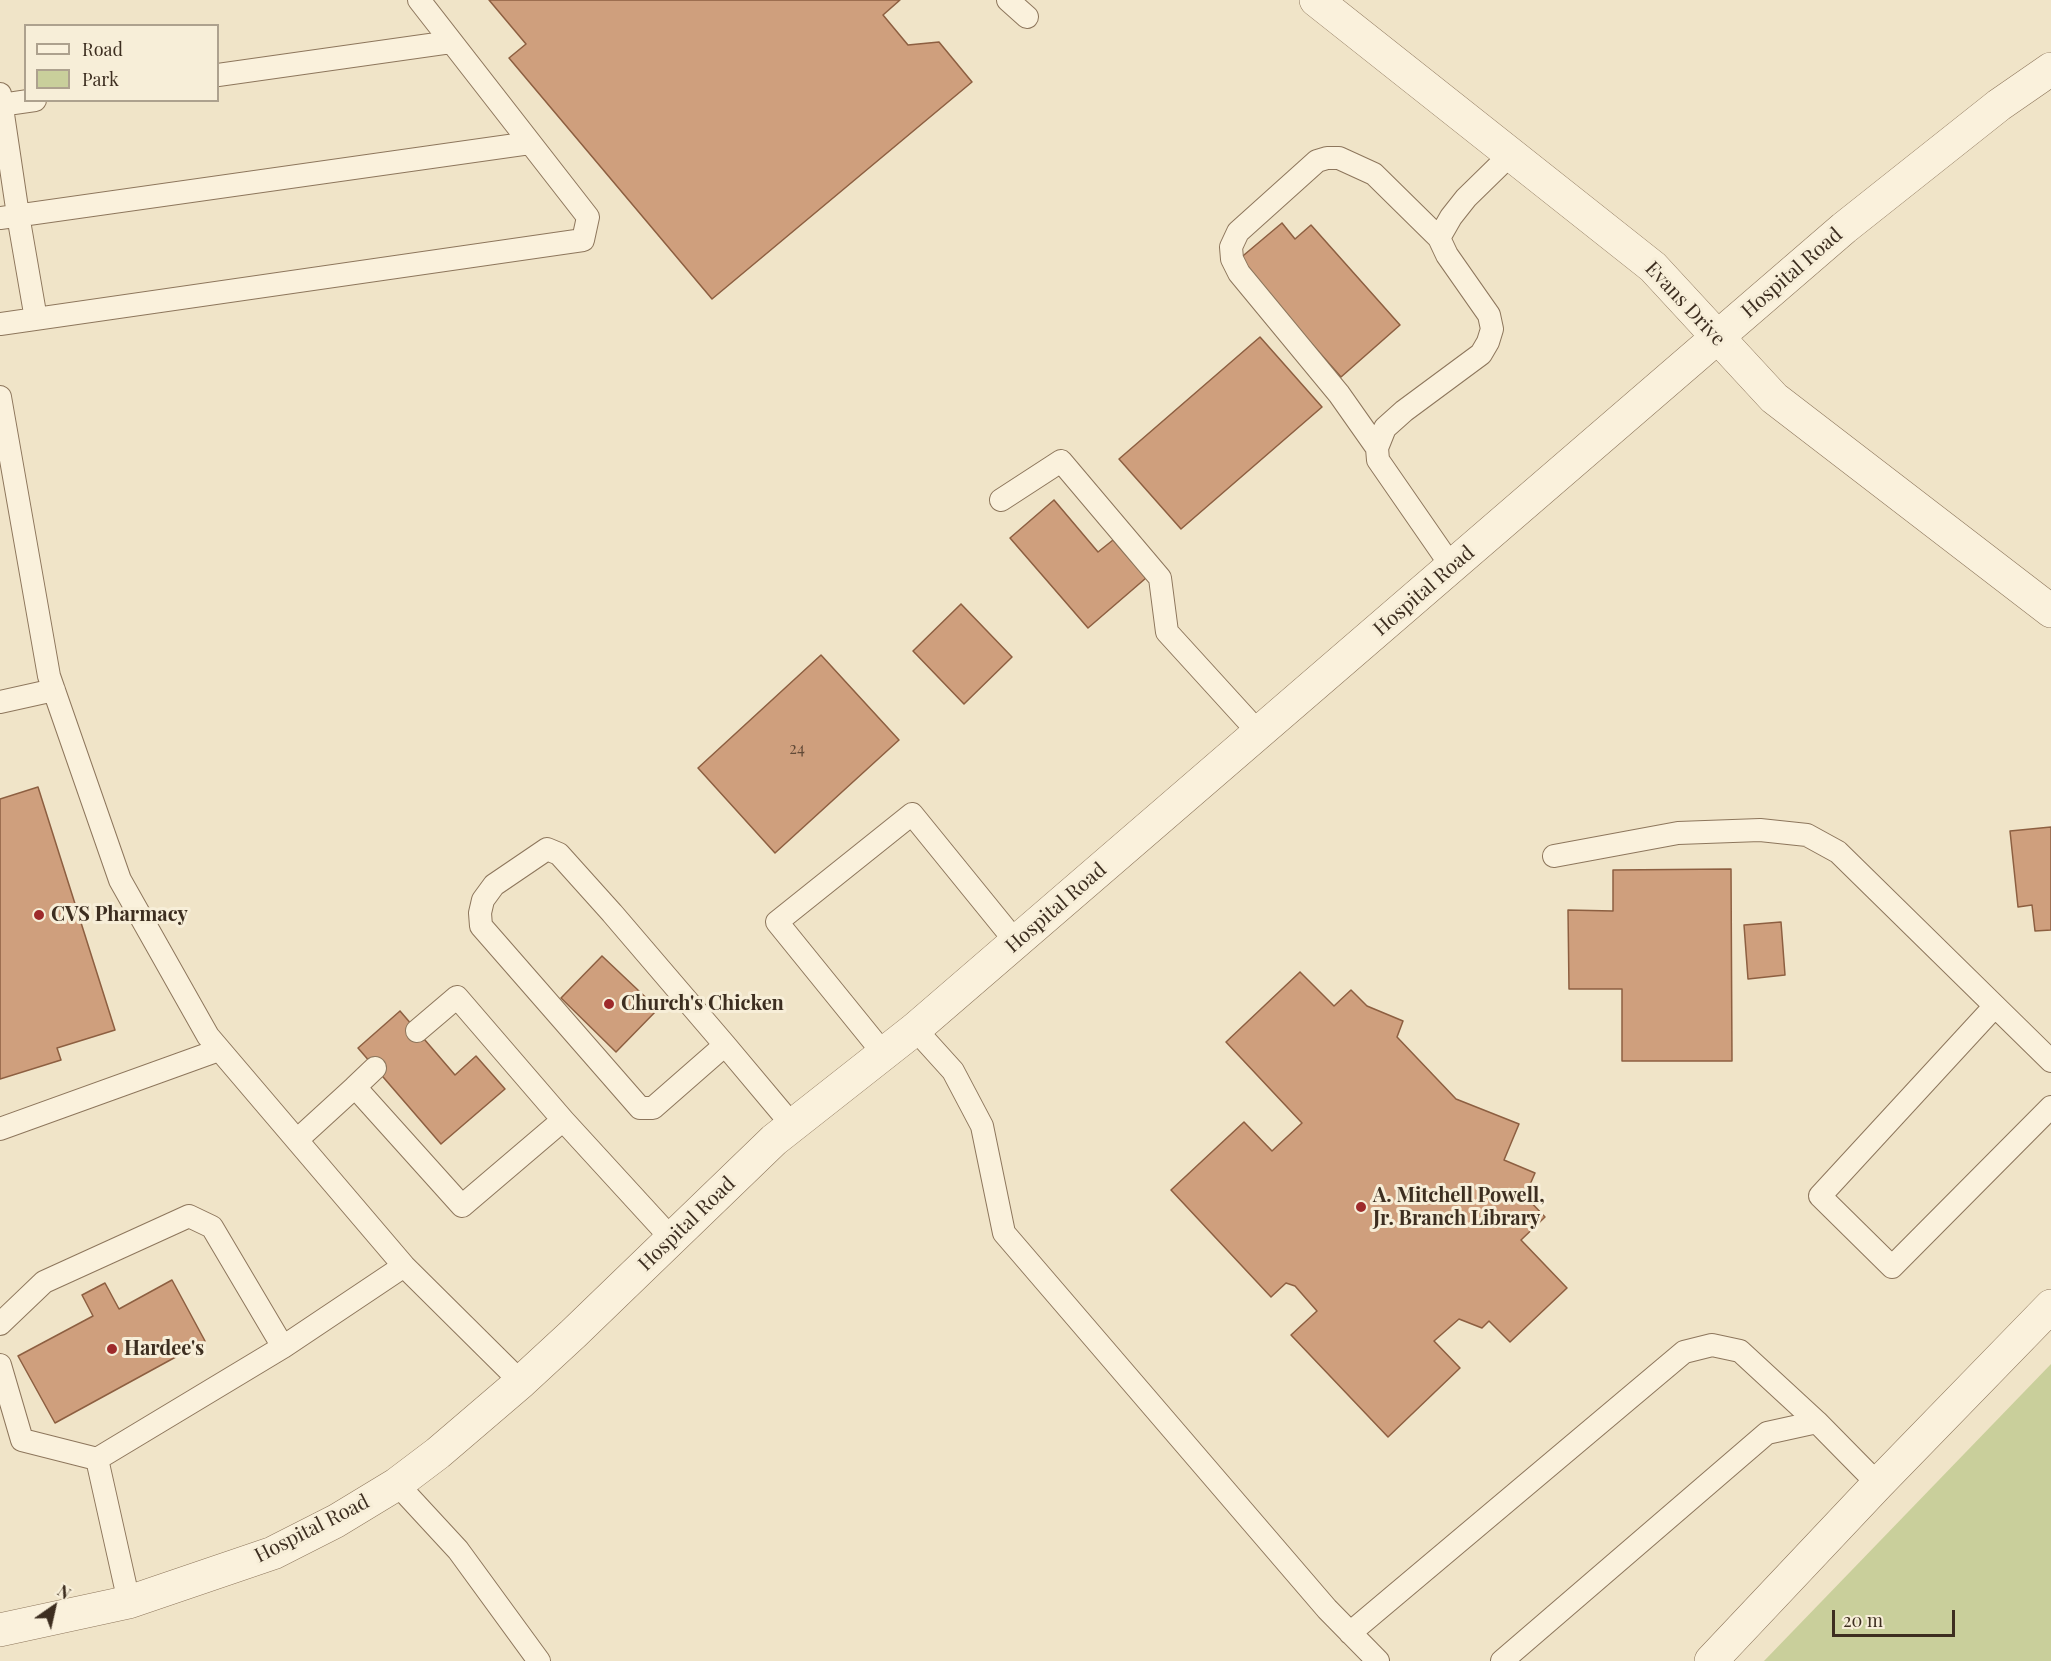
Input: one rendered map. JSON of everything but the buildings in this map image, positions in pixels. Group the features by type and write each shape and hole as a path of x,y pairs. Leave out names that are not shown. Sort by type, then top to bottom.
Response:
{"street":[{"name":"Evans Drive","path":"1316,0 1653,267 1774,398 2051,611"},
{"name":"Hospital Road","path":"0,1630 129,1602 273,1553 336,1521 397,1484 447,1446 521,1382 774,1140 915,1029 1844,228 1999,105 2051,69"},
{"path":"1711,1661 1878,1484 2051,1306"}],"lane":[{"path":"0,324 582,240 588,217 419,0"},
{"path":"1008,0 1027,16"},
{"path":"219,75 451,42"},
{"path":"24,100 1,101 9,216 36,319"},
{"path":"9,216 530,143"},
{"path":"1439,238 1450,217 1466,198 1511,154"},
{"path":"1377,447 1339,394 1239,273 1232,259 1231,247 1234,238 1245,226 1317,161 1327,158 1339,158 1374,174 1439,238 1447,255 1489,315 1492,329 1481,354 1404,411 1385,428 1377,447 1378,460 1452,567"},
{"path":"0,397 49,676 120,880 208,1036 219,1050 404,1266 521,1382"},
{"path":"1001,500 1061,461 1160,578 1167,632 1258,733"},
{"path":"0,702 54,690"},
{"path":"884,1054 777,922 912,814 1016,942"},
{"path":"1554,856 1678,833 1760,830 1807,836 1838,852 2051,1061"},
{"path":"725,1045 653,1108 640,1108 481,926 480,913 483,900 494,885 547,849 559,854 725,1045 793,1126"},
{"path":"417,1031 457,998 563,1120 672,1239"},
{"path":"1995,1006 1820,1196 1892,1268 2051,1107"},
{"path":"915,1029 952,1071 982,1126 1004,1233 1327,1609 1378,1661"},
{"path":"0,1129 219,1050"},
{"path":"297,1140 375,1068"},
{"path":"355,1087 462,1206 563,1120"},
{"path":"0,1324 44,1282 189,1216 212,1227 283,1347"},
{"path":"0,1365 21,1440 97,1459 283,1347 404,1266"},
{"path":"1350,1633 1684,1352 1712,1345 1740,1351 1817,1422 1878,1484"},
{"path":"1502,1661 1767,1433 1817,1422"},
{"path":"97,1459 129,1602"},
{"path":"397,1484 458,1550 539,1661"}],"green space":[{"path":"2051,1364 2051,1661 1764,1661"}],"place":[{"name":"CVS Pharmacy","path":"39,915"},
{"name":"Church's Chicken","path":"609,1004"},
{"name":"A. Mitchell Powell, Jr. Branch Library","path":"1361,1207"},
{"name":"Hardee's","path":"112,1349"}]}
